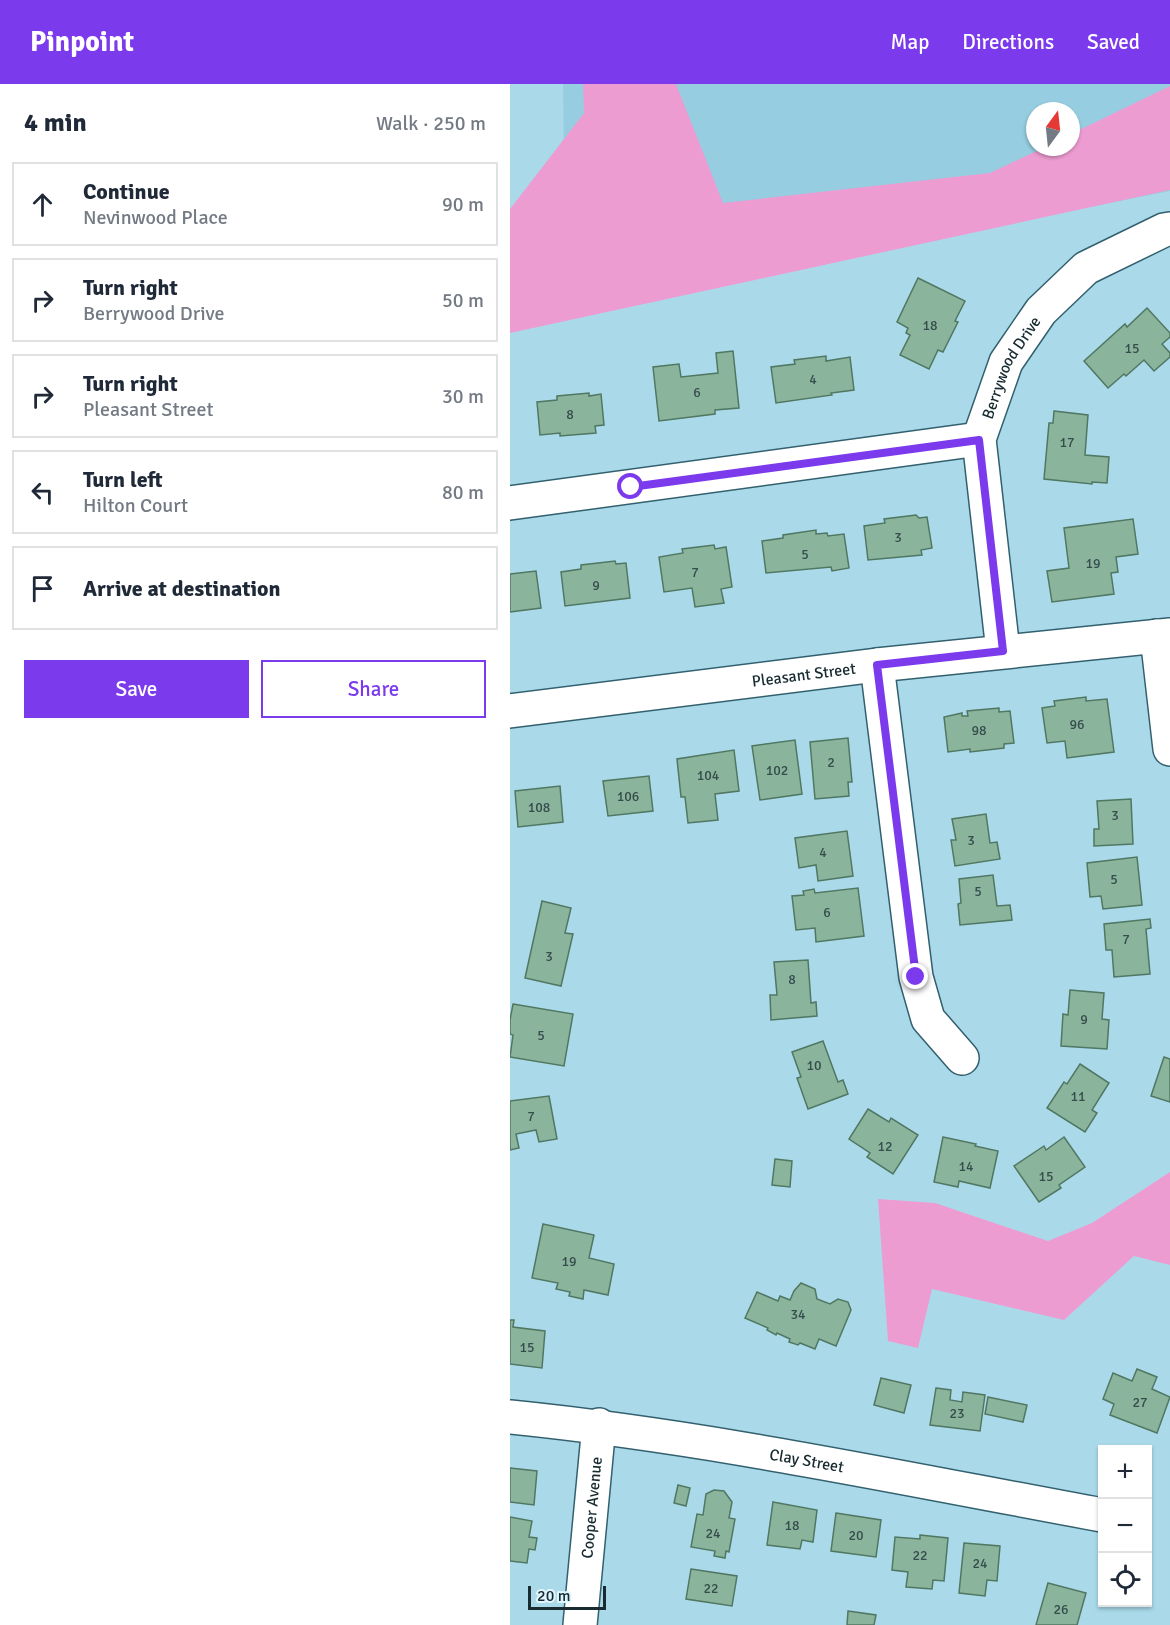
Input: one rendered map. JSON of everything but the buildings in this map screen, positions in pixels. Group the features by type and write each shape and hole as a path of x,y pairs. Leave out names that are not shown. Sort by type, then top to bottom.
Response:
{"street":[{"name":"Berrywood Drive","path":"1003,651 979,440 1006,362 1041,311 1086,268 1170,229"},
{"path":"510,503 979,440"},
{"path":"1163,635 1170,749"},
{"name":"Pleasant Street","path":"510,711 877,665 1163,635"},
{"path":"877,665 916,977 928,1019 962,1058"},
{"name":"Clay Street","path":"510,1416 599,1425 686,1439 1098,1514"},
{"name":"Cooper Avenue","path":"580,1625 599,1425"}],"shaded area":[{"path":"563,84 1170,84 1170,191 566,312"},
{"path":"583,84 676,84 723,203 990,173 1026,156 1080,156 1080,130 1170,86 1170,190 510,333 510,209 584,113"},
{"path":"1170,1172 1170,1265 1134,1256 1064,1320 932,1289 918,1348 888,1341 878,1199 935,1203 1048,1241 1092,1223"}],"route":[{"path":"631,487 979,440 1003,651 877,665 916,977"}]}
